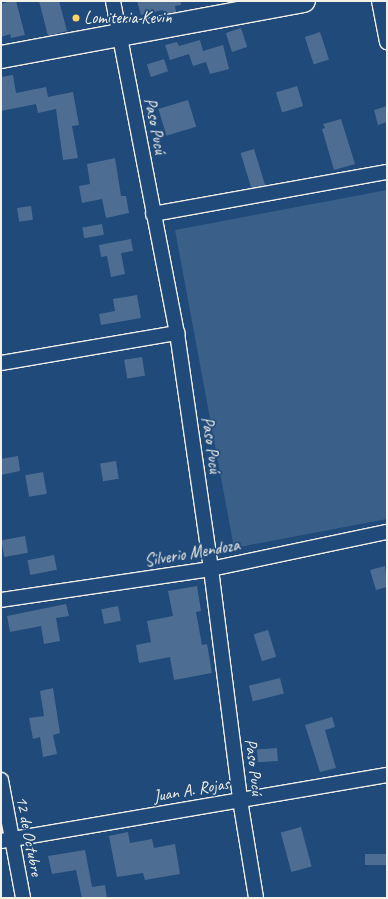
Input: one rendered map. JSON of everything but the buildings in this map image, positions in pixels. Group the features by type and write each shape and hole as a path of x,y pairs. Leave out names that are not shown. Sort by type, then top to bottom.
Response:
{"highway":[{"path":"1,58 304,1"}],"street":[{"name":"Paso Pucú","path":"113,1 177,333 211,569 240,800 256,898"},
{"path":"379,1 387,42"},
{"path":"153,214 387,172"},
{"path":"1,363 177,333"},
{"name":"Silverio Mendoza","path":"1,600 211,569 387,532"},
{"name":"Juan A. Rojas","path":"6,840 387,775"},
{"name":"12 de Octubre","path":"1,780 6,840 23,898"}],"shaded area":[{"path":"387,190 387,519 234,548 175,230"}],"place":[{"name":"Lomiteria Kevin","path":"76,18"}]}
